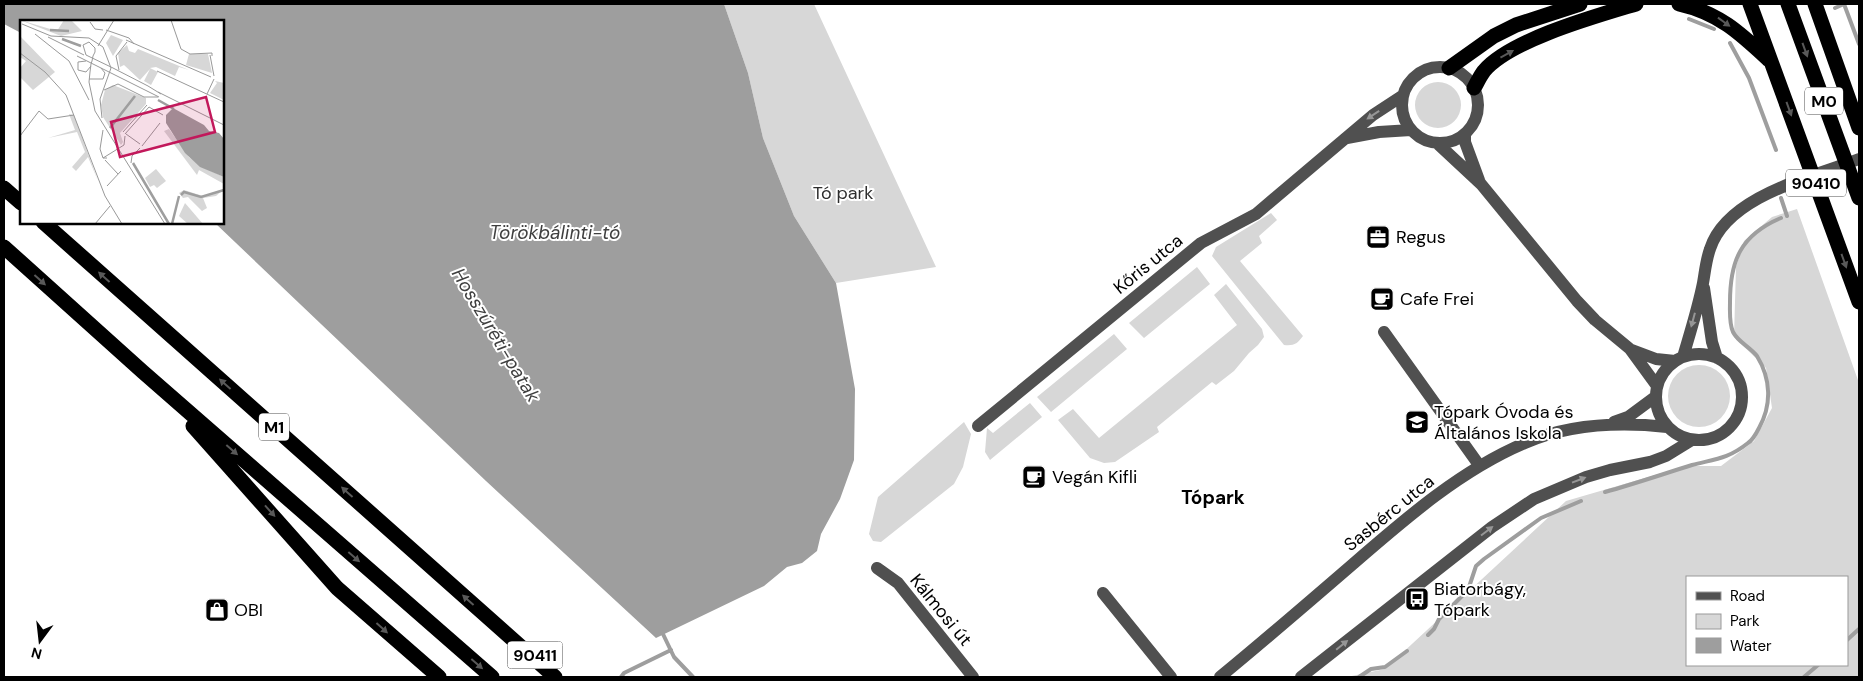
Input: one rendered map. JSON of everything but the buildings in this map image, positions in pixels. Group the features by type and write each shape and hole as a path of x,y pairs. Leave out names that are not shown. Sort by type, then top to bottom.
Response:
{"highway":[{"path":"1449,68 1494,36 1516,25 1580,4"},
{"path":"1474,88 1484,72 1499,58 1530,41 1583,20 1636,4"},
{"path":"1679,4 1699,8 1717,17 1742,35 1772,63"},
{"name":"90410","path":"1750,4 1859,302"},
{"name":"M0","path":"1788,4 1859,198"},
{"name":"M0","path":"1815,4 1859,128"},
{"path":"4,188 20,203"},
{"name":"M1","path":"45,224 555,677"},
{"name":"M1","path":"4,247 143,372 492,677"},
{"path":"143,372 273,514 337,588 439,677"},
{"name":"90411","path":"505,632 565,677"}],"street":[{"path":"1432,68 1449,68 1464,76 1474,88 1478,106 1477,116 1465,134 1447,143 1437,143 1423,139 1411,130 1403,114 1402,96 1410,81 1416,75 1432,68"},
{"name":"Kőris utca","path":"978,426 1201,243 1256,214 1373,114 1391,105 1402,96"},
{"name":"Kőris utca","path":"1347,138 1379,132 1411,130"},
{"path":"1465,134 1465,142 1481,184"},
{"path":"1437,143 1481,184 1577,301 1595,320 1630,349 1650,375 1656,392 1657,408 1667,427 1678,436 1692,440 1706,440 1719,436 1731,428 1738,416 1742,403 1742,389 1737,376 1729,365 1706,354 1694,354 1679,359 1667,368 1656,392"},
{"path":"1679,359 1703,283 1710,248 1719,230 1741,209 1757,198 1859,159"},
{"path":"1703,283 1712,342 1717,358"},
{"path":"1384,332 1479,465"},
{"path":"1630,349 1656,359 1679,359"},
{"name":"Sasbérc utca","path":"1220,677 1404,521 1479,465 1549,434 1607,424 1628,417 1656,392"},
{"name":"Sasbérc utca","path":"1607,424 1667,427"},
{"path":"1301,677 1492,527 1534,499 1586,477 1650,462 1666,456 1692,440"},
{"name":"Kálmosi út","path":"878,568 898,583 973,677"},
{"path":"1104,593 1171,677"}],"green space":[{"name":"Tó park","path":"724,4 814,4 936,267 836,283 794,216 763,138 748,73"},
{"path":"1438,82 1451,86 1457,92 1461,105 1457,118 1451,124 1438,128 1425,124 1419,118 1415,105 1419,92 1425,86"},
{"path":"1797,209 1859,383 1859,677 1347,677 1385,669 1566,501 1686,466 1721,466 1754,441 1772,408 1766,368 1734,337 1736,267 1744,241 1772,217"},
{"path":"1271,213 1277,220 1259,236 1262,243 1240,261 1303,336 1293,345 1284,345 1212,256 1216,247"},
{"path":"1197,267 1210,284 1144,338 1129,323"},
{"path":"1226,284 1262,329 1264,337 1258,345 1234,371 1216,385 1212,382 1157,427 1159,432 1115,462 1104,463 1090,458 1058,420 1073,409 1099,438 1237,325 1214,295"},
{"path":"1114,334 1127,349 1051,412 1037,397"},
{"path":"1699,365 1716,370 1721,374 1725,379 1730,396 1725,413 1721,418 1716,422 1699,427 1682,422 1677,418 1673,413 1668,396 1673,379 1677,374 1682,370"},
{"path":"1030,403 1042,417 990,460 985,452 987,428 993,433"},
{"path":"964,422 971,434 963,467 954,484 881,542 873,541 869,534 878,497"}],"water":[{"name":"Törökbálinti-tó","path":"4,4 724,4 748,73 763,138 794,216 836,283 855,389 854,460 840,499 821,534 817,551 802,563 787,567 764,586 656,638 486,481 216,224 224,224 224,20 20,20 20,32 4,24"}],"waterway":[{"path":"1844,4 1859,44"},
{"path":"1835,8 1844,4"},
{"path":"1689,19 1714,29"},
{"path":"1730,43 1749,78 1776,150"},
{"path":"1781,198 1787,216"},
{"path":"1605,492 1692,465 1715,460 1741,448 1754,437 1766,410 1768,401 1767,383 1762,365 1757,356 1733,332 1730,317 1732,274 1740,251 1747,241 1756,232 1781,218"},
{"path":"1428,635 1434,629 1439,619 1468,590 1476,566 1541,518 1581,501"},
{"path":"1848,639 1859,629"},
{"name":"Hosszúréti-patak","path":"662,632 674,657 693,677"},
{"path":"621,677 624,673 671,650"},
{"path":"1359,677 1371,669 1385,667 1407,651"},
{"path":"1804,677 1817,666"}],"place":[{"name":"Regus","path":"1378,237"},
{"name":"Cafe Frei","path":"1382,299"},
{"name":"Tópark Óvoda és Általános Iskola","path":"1417,422"},
{"name":"Vegán Kifli","path":"1034,477"},
{"name":"Biatorbágy, Tópark","path":"1417,599"},
{"name":"OBI","path":"217,610"}],"district":[{"name":"Tópark","path":"1213,497"}]}
